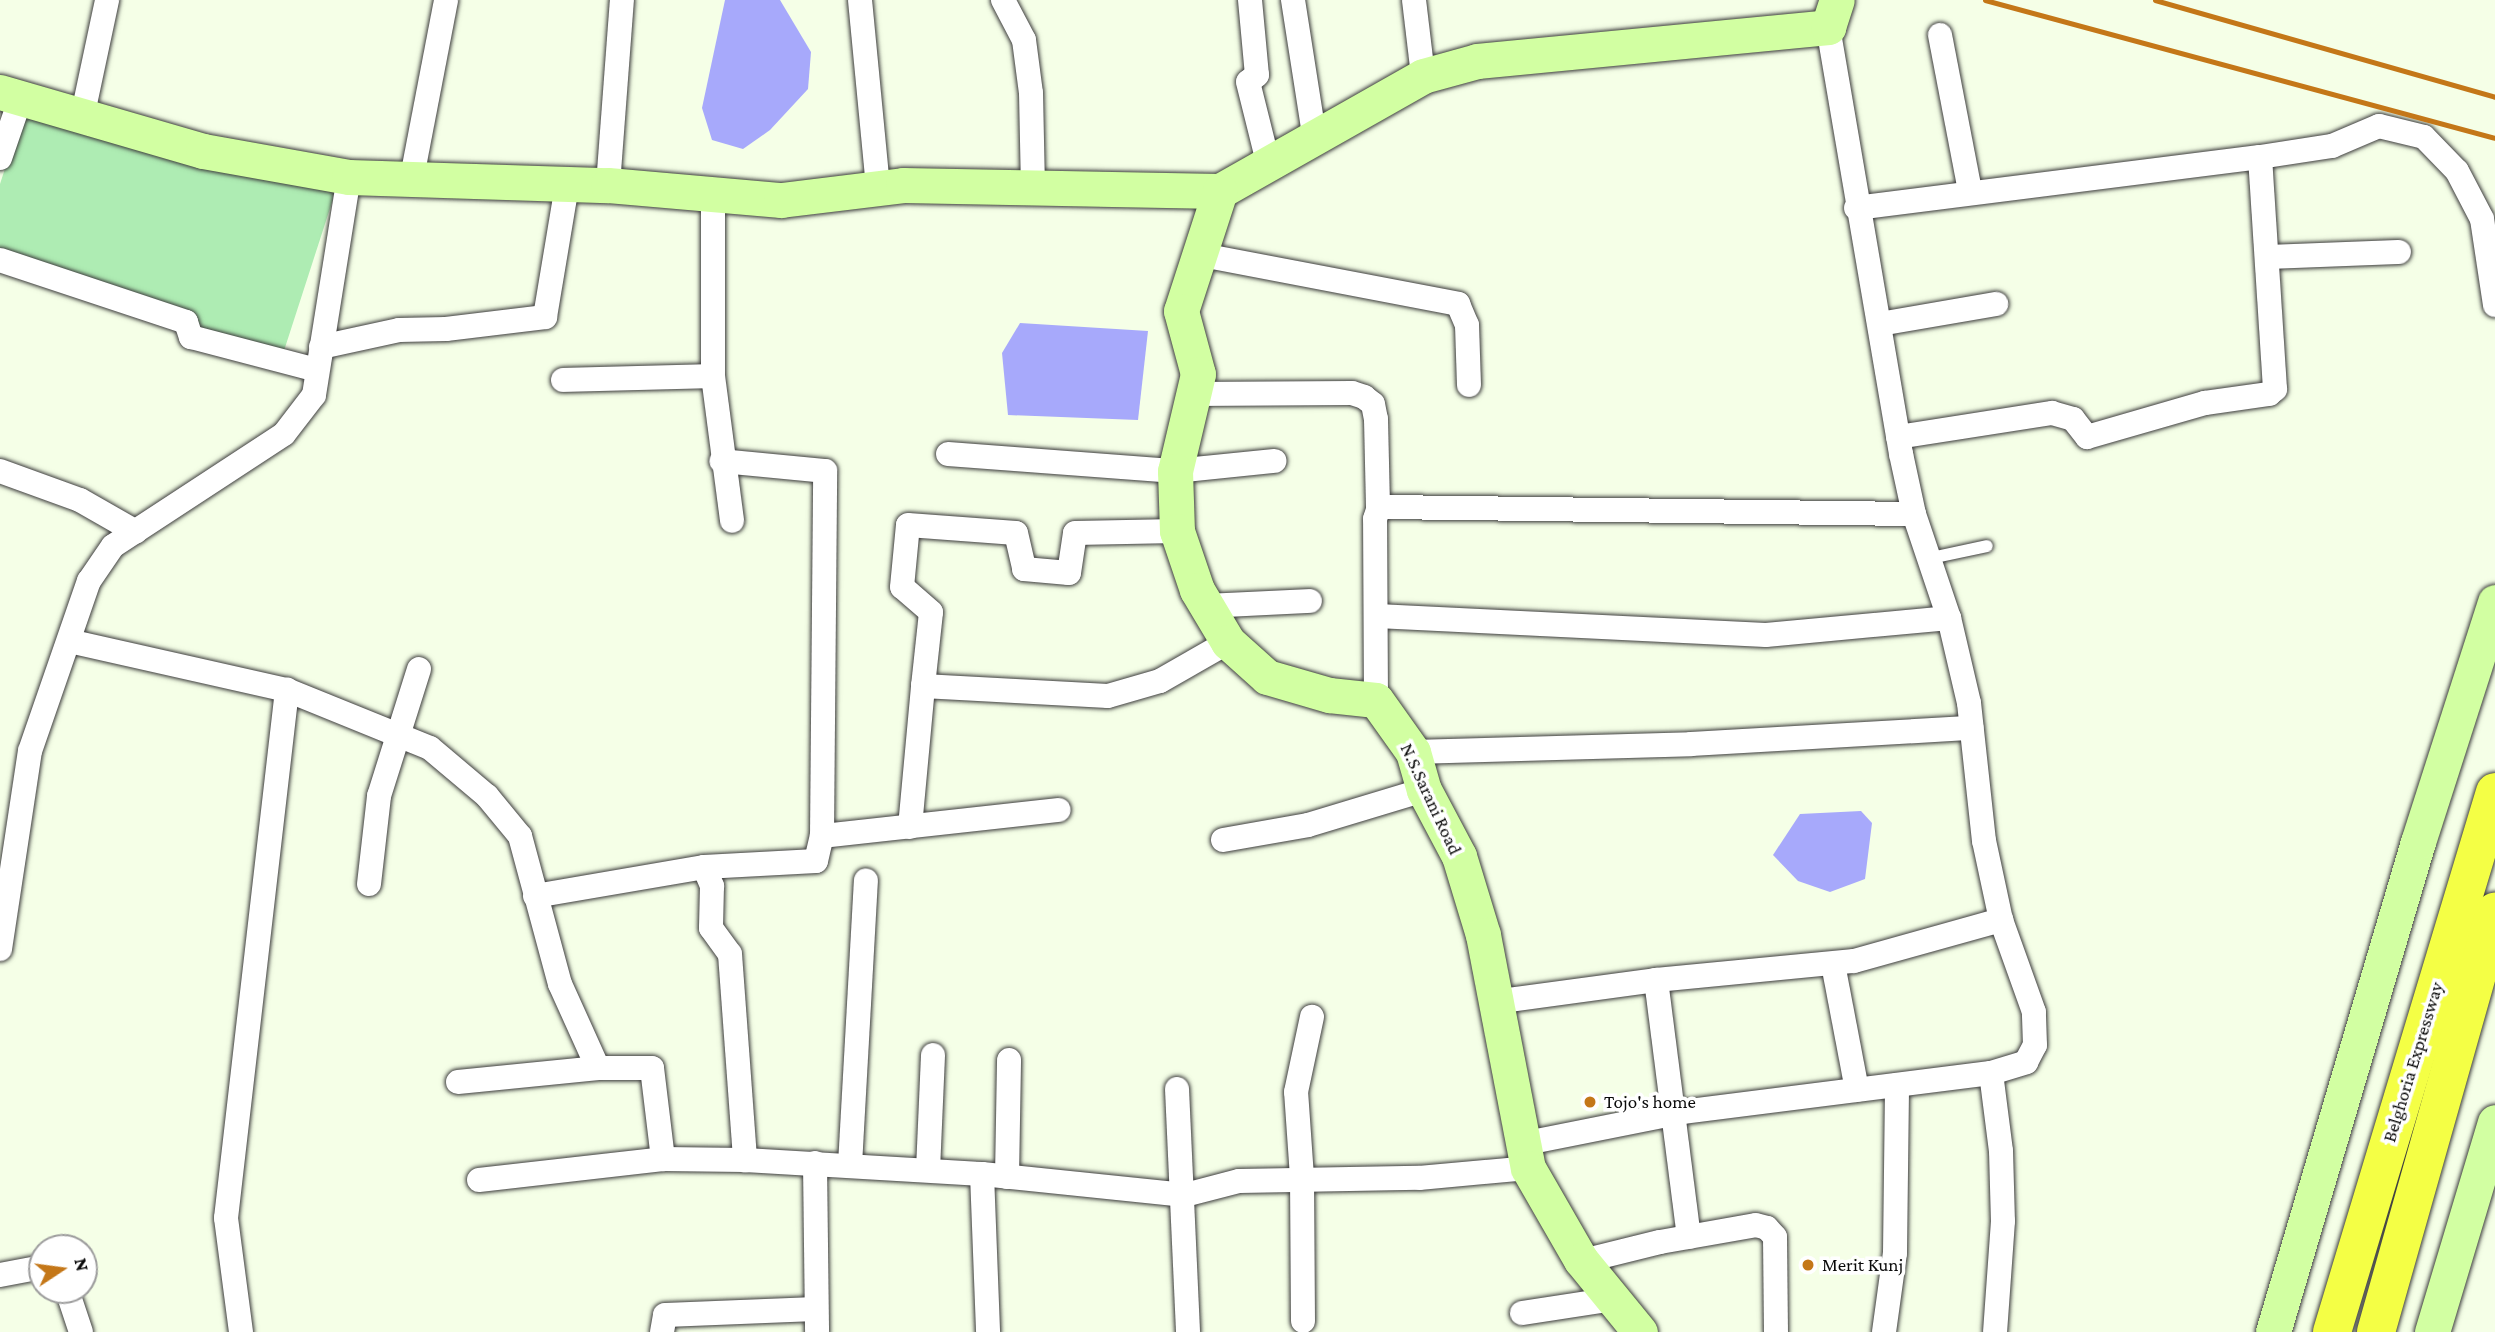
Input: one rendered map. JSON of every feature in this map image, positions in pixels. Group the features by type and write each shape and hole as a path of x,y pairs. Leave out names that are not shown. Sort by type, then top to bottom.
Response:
{"highway":[{"name":"Belghoria Expressway","path":"2332,1332 2495,792"},
{"name":"Belghoria Expressway","path":"2376,1332 2495,911"}],"street":[{"path":"82,118 107,0"},
{"path":"412,177 446,0"},
{"path":"608,185 622,0"},
{"path":"860,0 878,188"},
{"path":"1003,0 1024,40 1031,93 1033,187"},
{"path":"1250,0 1257,75 1248,82 1269,166"},
{"path":"1293,0 1315,140"},
{"path":"1414,0 1423,76"},
{"path":"0,159 10,96 203,151 349,177 412,177 566,186 608,185 781,200 878,188 1033,187 1220,191 1315,140 1423,76 1477,61 1833,14 1856,208 1880,324 1913,514 1931,558 1949,618 1972,728 1984,841 2001,920 2034,1012 2035,1045 2026,1062 1991,1073 1670,1116 1525,1156 1419,1178 1302,1177 1239,1181 1185,1195 928,1170 745,1160 663,1159 479,1180"},
{"path":"1940,35 1970,191"},
{"path":"1856,208 1970,191 2332,146 2379,126 2424,137 2457,171 2482,219 2495,305"},
{"path":"1898,437 2052,413 2073,419 2087,437 2206,403 2269,394 2275,389 2260,157"},
{"path":"0,949 30,751 89,581 113,547 284,435 314,395 349,177"},
{"path":"0,260 186,322 191,337 319,359 399,330 446,330 545,317 566,186"},
{"path":"1193,394 1352,393 1373,404 1376,419 1378,510 1376,700 1329,695 1267,677 1228,642 1207,606 1177,531 1175,471 1193,394 1198,374 1181,311 1202,254 1220,191"},
{"path":"713,196 713,376 721,461 732,521"},
{"path":"2267,257 2399,252"},
{"path":"1202,254 1458,304 1465,313 1469,385"},
{"path":"1880,324 1996,304"},
{"path":"562,380 713,376"},
{"path":"948,454 1175,471 1275,461"},
{"path":"535,897 705,867 816,862 822,836 825,471 721,461"},
{"path":"0,471 80,500 136,532"},
{"path":"1378,510 1483,506 1913,514"},
{"path":"910,827 930,612 902,587 908,525 1016,533 1024,569 1069,573 1075,533 1177,531"},
{"path":"1207,606 1310,601"},
{"path":"2273,1332 2418,842 2495,602"},
{"path":"1377,616 1766,635 1949,618"},
{"path":"69,641 287,690 399,733 430,748 486,796 520,836 560,984 598,1068"},
{"path":"923,686 1108,695 1160,681 1228,642"},
{"path":"369,884 379,796 419,669"},
{"path":"240,1332 226,1218 287,690"},
{"name":"N.S.Sarani Road","path":"1376,700 1413,752 1424,790 1459,856 1483,935 1525,1156 1583,1261 1640,1332"},
{"path":"1413,752 1692,744 1972,728"},
{"path":"1223,840 1308,825 1424,790"},
{"path":"822,836 1059,810"},
{"path":"705,867 712,886 711,928 730,954 745,1160"},
{"path":"850,1165 866,880"},
{"path":"1494,1002 1656,979 1833,964 2001,920"},
{"path":"1833,964 1857,1090"},
{"path":"1656,979 1670,1116 1689,1237"},
{"path":"1303,1321 1302,1177 1296,1092 1312,1017"},
{"path":"928,1170 933,1055"},
{"path":"1007,1177 1009,1060"},
{"path":"457,1082 598,1068 652,1068 663,1159"},
{"path":"1991,1073 2001,1151 2003,1221 1995,1332"},
{"path":"1884,1332 1895,1254 1897,1085"},
{"path":"1177,1089 1185,1195 1188,1332"},
{"path":"2432,1332 2495,1122"},
{"path":"662,1332 665,1315 817,1320 815,1163"},
{"path":"982,1174 988,1332"},
{"path":"1583,1261 1689,1237 1756,1226 1767,1228 1774,1237 1776,1332"},
{"path":"0,1275 28,1270"},
{"path":"1522,1314 1614,1299"},
{"path":"72,1304 81,1332"}],"lane":[{"path":"1931,558 1987,546"}],"green space":[{"path":"23,113 191,160 335,193 281,360 0,248 0,184"}],"water":[{"path":"725,0 780,0 811,52 808,89 770,130 743,149 712,140 702,108"},
{"path":"1020,323 1148,331 1138,420 1008,415 1002,353"},
{"path":"1861,811 1872,823 1865,879 1830,892 1798,881 1773,855 1800,814"}],"railway":[{"path":"1985,0 2495,138"},
{"path":"2155,0 2495,97"}],"place":[{"name":"Tojo's home","path":"1590,1102"},
{"name":"Merit Kunj","path":"1808,1265"}]}
